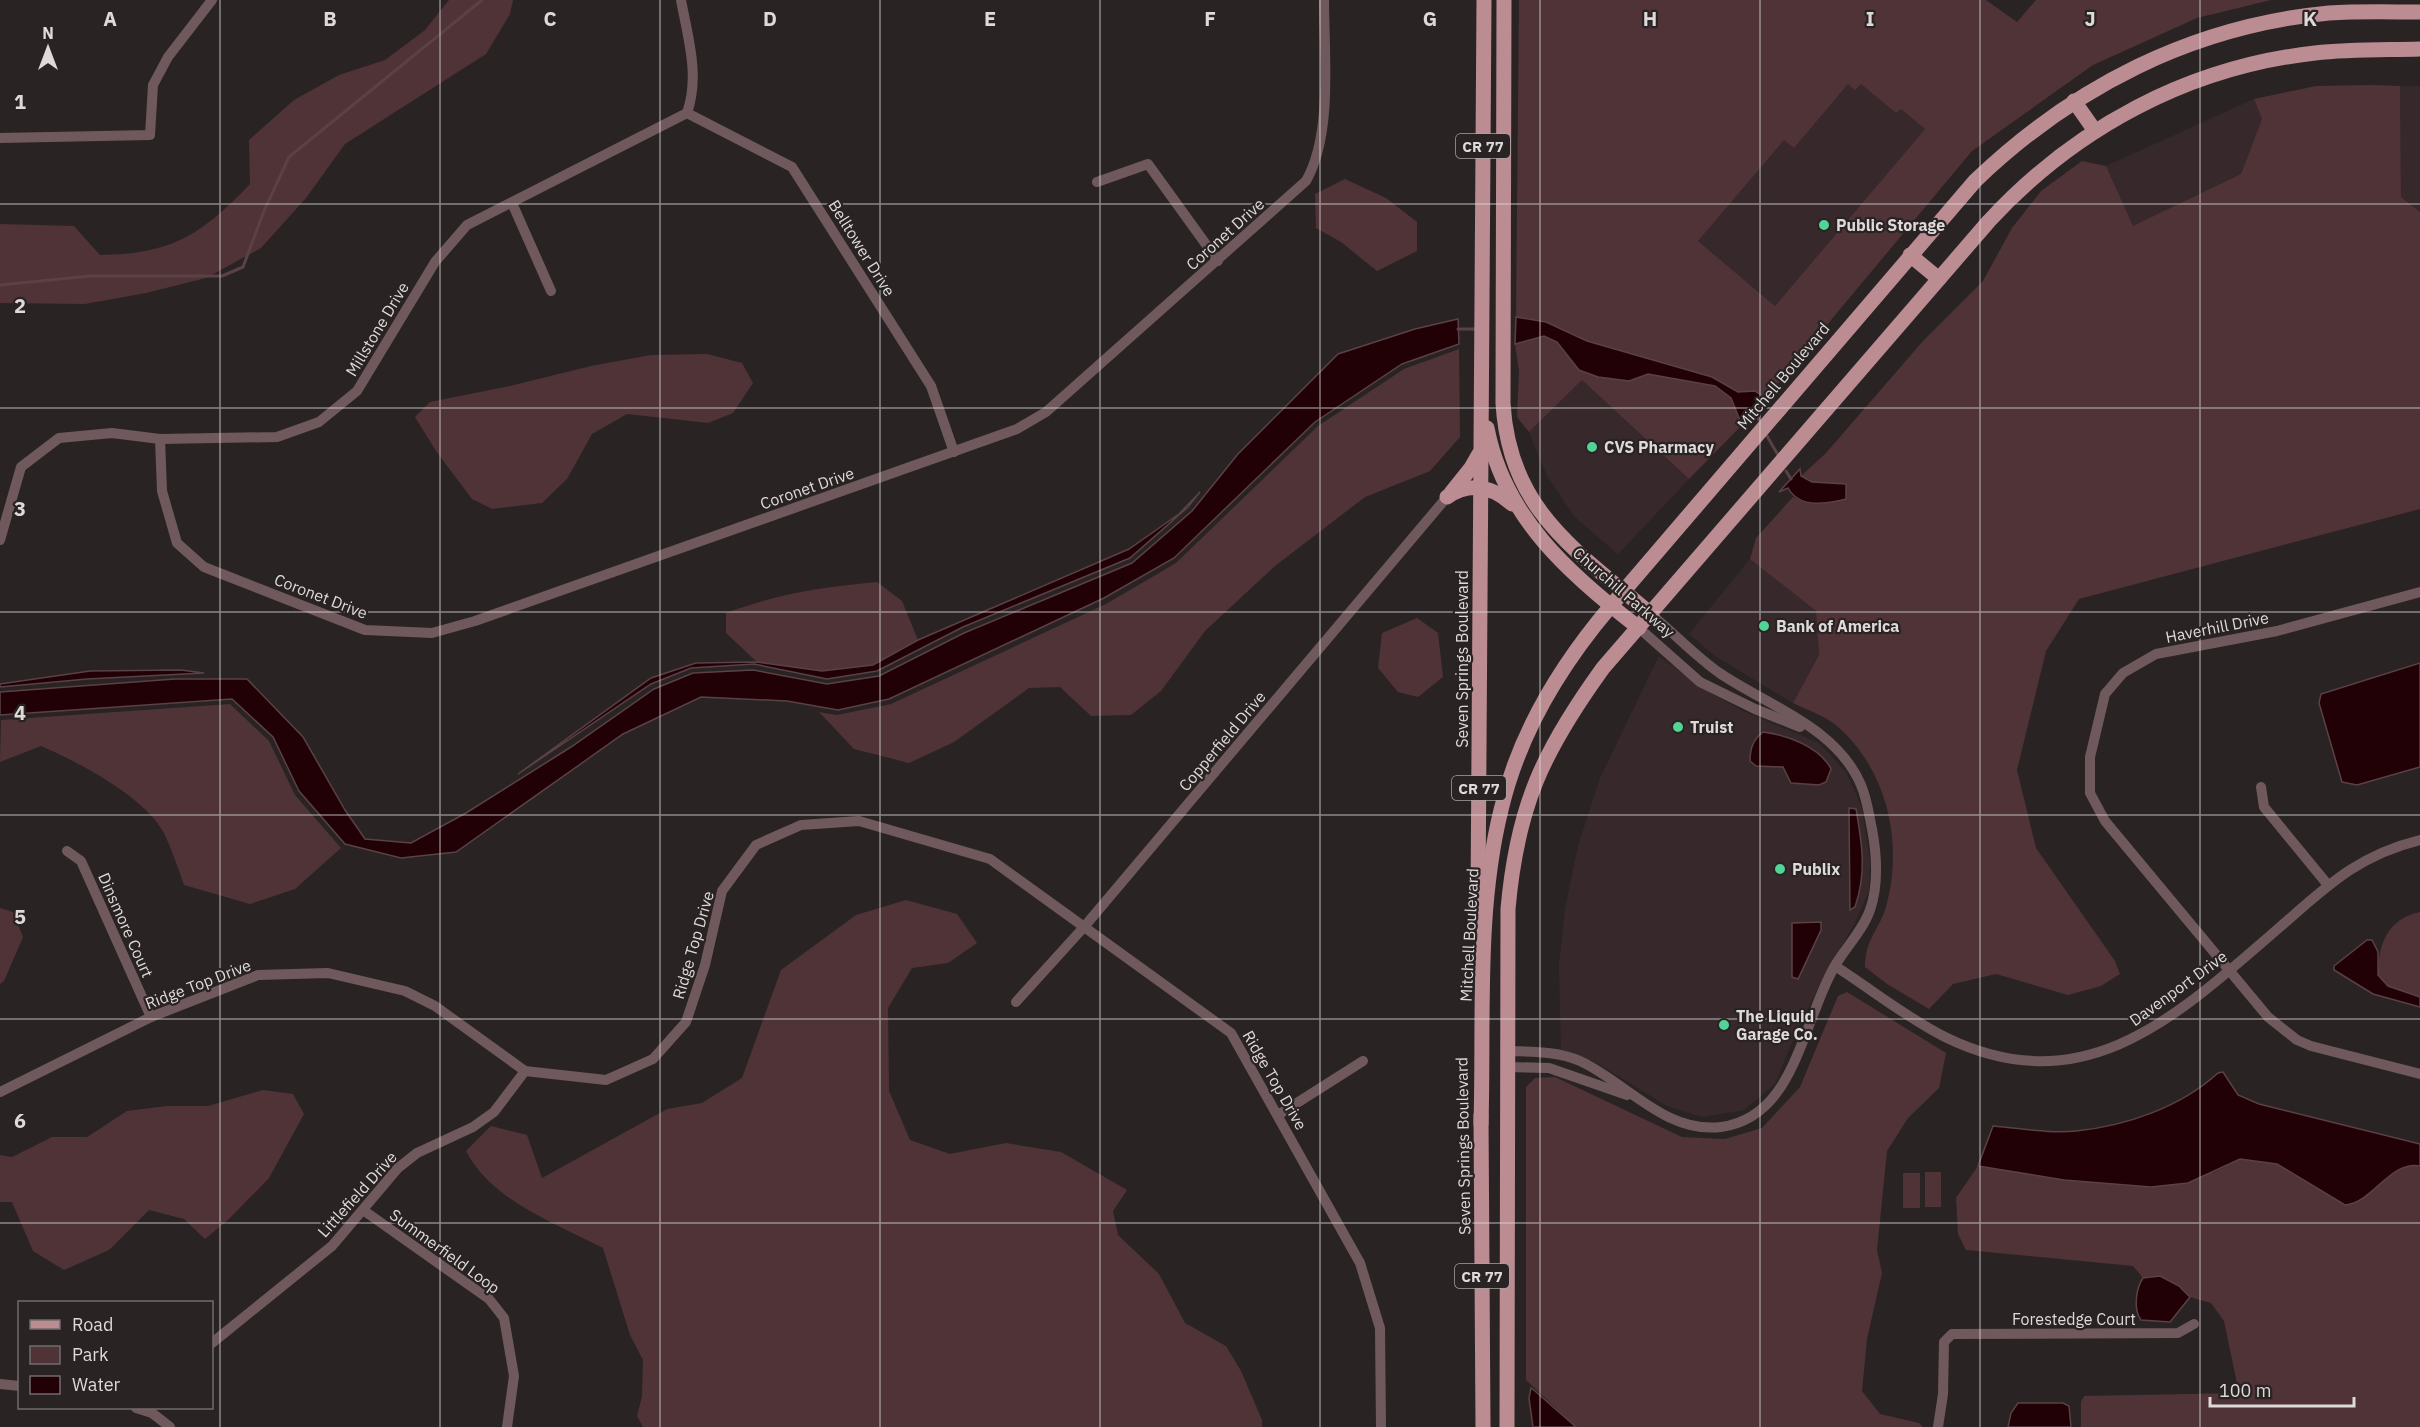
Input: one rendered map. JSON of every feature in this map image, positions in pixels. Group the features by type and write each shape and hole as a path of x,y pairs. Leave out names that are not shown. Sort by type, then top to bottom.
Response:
{"main road":[{"name":"Seven Springs Boulevard","path":"1483,1427 1482,1124 1478,897 1484,0"},
{"name":"CR 77","path":"1504,0 1503,364 1504,419 1509,449 1531,501 1562,539 1624,591"},
{"name":"Mitchell Boulevard","path":"1482,1124 1485,921 1492,855 1501,810 1518,755 1546,697 1580,644 1610,607 1910,255 1975,181 2010,148 2074,101 2152,58 2194,42 2243,27 2330,13 2420,12"},
{"path":"1652,615 2018,189 2095,131 2161,95 2238,67 2315,52 2420,49"},
{"path":"2074,101 2095,131"},
{"path":"1910,255 1939,279"},
{"name":"Churchill Parkway","path":"1482,405 1498,469 1517,509 1550,550 1610,607 1639,628"},
{"path":"1448,497 1471,468 1480,451"},
{"path":"1448,497 1461,489 1480,488 1496,492 1517,509"},
{"name":"Churchill Parkway","path":"1624,591 1652,615"},
{"name":"CR 77","path":"1507,1427 1508,909 1511,872 1520,828 1533,784 1568,718 1603,668 1652,615"}],"street":[{"path":"0,138 150,135 153,85 168,57 212,0"},
{"path":"681,0 693,63 694,95 687,113"},
{"name":"Coronet Drive","path":"160,439 162,491 177,543 204,567 365,630 432,633 475,621 1017,429 1046,412 1299,189 1314,168 1323,128 1324,0"},
{"name":"Millstone Drive","path":"0,540 21,467 59,438 112,433 160,439 277,437 319,422 357,391 435,262 467,225 687,113"},
{"name":"Belltower Drive","path":"687,113 792,167 810,191 931,386 954,452"},
{"path":"1097,182 1148,164 1218,261"},
{"path":"512,203 551,291"},
{"name":"Copperfield Drive","path":"1016,1002 1084,927 1448,497"},
{"name":"Haverhill Drive","path":"2420,592 2277,631 2156,654 2123,673 2105,694 2090,757 2090,793 2105,821 2268,1017 2297,1040 2311,1046 2420,1074"},
{"name":"Churchill Parkway","path":"1509,1067 1549,1068 1630,1096 1673,1118 1701,1126 1721,1127 1756,1114 1781,1090 1835,966 1869,913 1875,891 1876,868 1869,811 1862,786 1848,763 1820,734 1721,674 1652,615"},
{"name":"Churchill Parkway","path":"1639,628 1700,682 1755,709 1820,734"},
{"path":"2261,787 2264,807 2328,885"},
{"name":"Ridge Top Drive","path":"0,1092 151,1017 258,975 328,973 405,991 435,1006 525,1071 606,1080 652,1059 686,1022 705,965 722,891 756,845 801,825 858,821 990,859 1231,1033 1360,1263 1380,1328 1381,1427"},
{"name":"Davenport Drive","path":"1835,966 1944,1036 1986,1054 2035,1062 2074,1059 2111,1050 2152,1030 2229,971 2328,885 2358,863 2390,847 2420,840"},
{"name":"Dinsmore Court","path":"67,851 81,861 151,1017"},
{"name":"Churchill Parkway","path":"1509,1051 1549,1053 1578,1060 1604,1074 1630,1096"},
{"path":"1278,1115 1363,1061"},
{"name":"Littlefield Drive","path":"213,1342 332,1246 396,1169 417,1153 473,1127 494,1112 525,1071"},
{"name":"Summerfield Loop","path":"363,1210 489,1299 504,1318 514,1376 507,1427"},
{"name":"Forestedge Court","path":"1938,1427 1943,1394 1944,1342 1952,1334 2178,1333 2193,1324"},
{"path":"0,1384 18,1386"},
{"path":"154,1410 170,1427"}],"shaded area":[{"path":"1861,83 1896,113 1901,108 1925,129 1775,306 1698,241 1784,139 1794,147 1848,84"},
{"path":"2400,86 2420,86 2420,212 2401,197"},
{"path":"2254,99 2262,119 2241,174 2133,227 2106,166"},
{"path":"1582,380 1689,479 1618,554 1575,517 1547,476 1529,432"},
{"path":"1750,559 1816,611 1819,655 1793,703 1715,656 1689,634"},
{"path":"1659,656 1702,688 1741,710 1819,743 1846,772 1862,808 1870,862 1869,891 1854,925 1824,976 1795,1035 1775,1084 1744,1110 1702,1117 1667,1106 1595,1062 1561,1050 1559,965 1565,909 1578,846 1600,778"}],"green space":[{"path":"449,0 513,0 510,14 486,54 345,144 306,198 261,248 206,278 146,293 85,304 0,303 0,224 74,226 100,255 147,251 184,238 216,216 250,184 249,140 294,100 339,75 385,60 425,30"},
{"path":"1519,0 1986,0 2017,22 2036,0 2271,0 2197,18 2093,65 1972,151 1766,398 1755,391 1738,392 1712,377 1587,341 1546,322 1516,317","holes":["1848,84 1855,90 1861,84 1896,113 1901,109 1925,129 1775,306 1698,241 1784,140 1794,148"]},
{"path":"2316,86 2400,86 2401,197 2420,212 2420,509 2079,599 2046,651 2017,770 2036,848 2115,961 2120,974 2101,986 2068,995 1996,974 1953,984 1929,1009 1887,984 1865,967 1870,940 1887,903 1891,879 1893,855 1887,808 1869,764 1855,744 1833,723 1793,703 1819,655 1816,611 1750,559 1756,538 1793,497 1807,503 1846,484 1812,482 1801,476 1826,453 1923,341 1983,281 2012,228 2041,191 2082,161 2106,166 2133,226 2241,174 2262,119 2254,99"},
{"path":"1345,179 1386,198 1417,222 1417,251 1377,271 1341,242 1316,228 1315,194"},
{"path":"1544,336 1557,342 1579,370 1629,381 1647,374 1715,386 1731,398 1742,425 1689,479 1582,380 1529,432 1517,417 1519,371 1515,344"},
{"path":"1459,349 1460,437 1430,471 1365,497 1275,566 1205,631 1161,691 1131,715 1091,716 1060,687 1029,688 954,742 909,763 854,749 819,712 837,715 891,704 1106,604 1176,563 1318,426 1404,369"},
{"path":"707,354 742,363 753,383 733,413 708,423 627,414 592,434 567,479 542,503 492,509 472,499 436,451 415,417 430,402 510,386 591,366 651,355"},
{"path":"877,582 902,601 918,640 873,665 822,671 757,662 726,633 726,613 745,606 800,592"},
{"path":"1417,618 1438,633 1443,677 1418,697 1398,692 1378,668 1382,633"},
{"path":"230,704 269,741 295,795 341,848 295,889 250,904 184,885 167,839 154,819 126,793 91,771 41,746 0,762 1,720"},
{"path":"906,900 957,914 977,943 948,963 912,968 888,1008 889,1091 910,1140 950,1154 1006,1143 1061,1152 1127,1190 1113,1211 1118,1235 1159,1274 1185,1323 1226,1346 1241,1371 1262,1420 1262,1427 643,1427 637,1416 642,1396 643,1360 630,1335 603,1248 545,1220 508,1197 477,1168 466,1151 491,1126 527,1135 542,1178 667,1109 702,1103 742,1078 781,970 856,915"},
{"path":"0,908 13,912 23,937 4,981 0,984"},
{"path":"2420,912 2420,997 2388,986 2378,975 2378,964 2383,944 2392,927 2409,915"},
{"path":"1847,992 1946,1053 1939,1088 1908,1118 1887,1151 1877,1250 1882,1273 1867,1339 1862,1391 1880,1414 1919,1423 1923,1427 1576,1427 1526,1380 1526,1087 1535,1078 1555,1077 1682,1137 1725,1139 1762,1128 1800,1087 1838,996"},
{"path":"263,1090 293,1094 304,1114 269,1178 229,1219 205,1239 184,1219 149,1210 109,1250 64,1270 33,1251 12,1202 0,1202 0,1155 12,1157 52,1137 87,1137 127,1111 167,1106 208,1106"},
{"path":"2240,1159 2277,1164 2345,1205 2365,1197 2399,1170 2409,1166 2420,1166 2420,1427 2081,1427 2081,1402 2084,1396 2239,1393 2224,1321 2211,1303 2190,1297 2179,1286 2160,1277 2143,1278 2133,1266 1966,1250 1958,1234 1956,1198 1978,1166 2064,1180 2151,1187 2215,1172"},
{"path":"1925,1172 1941,1172 1941,1207 1925,1207"},
{"path":"1903,1173 1920,1173 1920,1208 1903,1208"}],"water":[{"path":"1516,317 1546,322 1587,341 1712,377 1738,392 1755,391 1766,398 1742,425 1731,398 1715,386 1648,374 1629,381 1598,377 1579,370 1557,342 1544,336 1515,344"},
{"path":"1458,319 1459,344 1402,364 1315,422 1174,558 1104,598 889,699 838,710 787,701 701,697 623,734 456,852 401,858 345,844 299,791 273,737 232,699 0,715 0,692 175,679 247,679 303,737 345,810 365,839 411,843 466,813 571,747 654,689 693,673 753,670 827,684 879,676 964,633 1132,563 1192,511 1238,454 1338,354 1415,329"},
{"path":"1800,469 1801,476 1812,482 1846,484 1846,499 1814,503 1799,499 1788,488 1779,492"},
{"path":"1200,492 1188,507 1130,558 963,627 877,671 827,679 754,664 691,668 651,684 518,774 651,678 696,663 757,662 822,671 873,665 918,640 1129,549 1179,514"},
{"path":"2420,663 2420,767 2357,785 2342,782 2319,703 2321,694"},
{"path":"181,670 204,673 87,679 0,687 0,684 90,671"},
{"path":"1763,732 1792,739 1819,754 1831,769 1826,782 1819,785 1791,783 1783,767 1756,766 1750,761 1751,752 1754,741"},
{"path":"1849,808 1856,809 1862,858 1859,894 1855,907 1850,910"},
{"path":"1821,922 1821,930 1798,979 1792,977 1792,923"},
{"path":"2367,940 2372,940 2378,952 2378,975 2388,986 2420,997 2420,1007 2373,994 2334,970 2334,966"},
{"path":"2223,1072 2238,1095 2259,1104 2420,1144 2420,1166 2409,1166 2399,1170 2365,1197 2345,1205 2277,1164 2240,1159 2188,1183 2151,1187 2064,1180 1978,1166 1993,1126 2066,1132 2114,1125 2170,1105"},
{"path":"2160,1276 2179,1286 2190,1297 2170,1322 2141,1320 2136,1305 2141,1282 2143,1278"},
{"path":"1531,1388 1576,1427 1533,1427 1529,1398"},
{"path":"2018,1403 2063,1403 2069,1406 2071,1427 2008,1427 2011,1413"}],"waterway":[{"path":"0,285 90,276 222,276 243,267 264,211 289,157 482,0"},
{"path":"1458,329 1478,329"},
{"path":"1754,412 1759,420"},
{"path":"1767,436 1778,455"},
{"path":"1786,471 1791,479"}],"place":[{"name":"Public Storage","path":"1824,225"},
{"name":"CVS Pharmacy","path":"1592,447"},
{"name":"Bank of America","path":"1764,626"},
{"name":"Truist","path":"1678,727"},
{"name":"Publix","path":"1780,869"},
{"name":"The Liquid Garage Co.","path":"1724,1025"}]}
